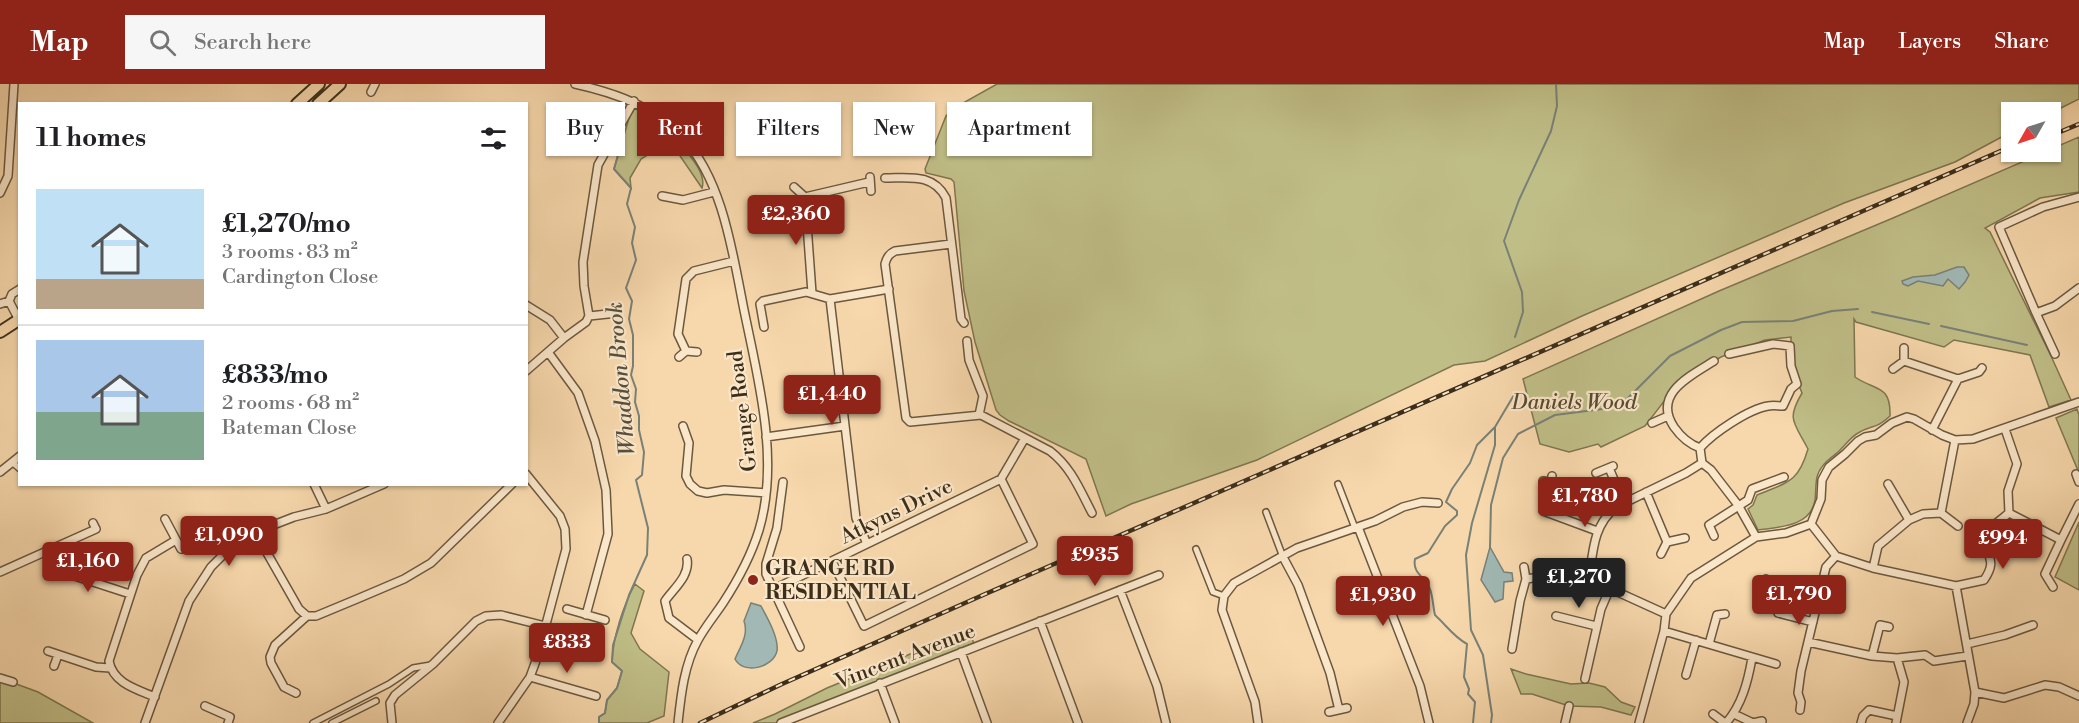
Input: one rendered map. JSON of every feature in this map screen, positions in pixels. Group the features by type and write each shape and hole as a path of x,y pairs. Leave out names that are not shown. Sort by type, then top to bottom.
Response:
{"main road":[{"path":"299,102 319,84"},
{"path":"320,102 340,84"},
{"path":"0,333 18,320"}],"street":[{"path":"0,193 8,176 14,84"},
{"path":"371,92 375,84"},
{"name":"Grange Road","path":"575,84 634,101 660,117 682,138 704,168 714,192 734,261 759,384 766,437 766,493 759,530 739,579 698,640 686,675 679,705 678,723"},
{"path":"528,369 586,322 589,316 582,262 598,165 634,101"},
{"path":"885,178 933,181 946,198 961,318 964,322"},
{"path":"805,197 870,180 871,191"},
{"path":"794,187 805,197 812,293"},
{"path":"671,188 672,197"},
{"path":"662,196 683,200 714,192"},
{"path":"2055,354 1999,227 2043,207 2079,197"},
{"path":"951,244 892,252 888,255 885,264 906,418 908,421 980,415 1026,438 1050,451 1067,466 1092,513"},
{"path":"686,351 678,334 686,279 694,271 734,261"},
{"path":"2036,313 2055,306 2079,288"},
{"path":"764,327 762,302 788,295 812,293 830,299 889,289"},
{"path":"0,304 9,301 12,294 18,290"},
{"path":"830,299 856,518 867,544"},
{"path":"9,301 18,317"},
{"path":"528,306 550,320 564,338"},
{"path":"589,316 617,313"},
{"path":"967,341 964,351 983,396 980,415"},
{"path":"1700,448 1718,431 1760,408 1783,406 1791,390 1797,384 1791,366 1790,346 1773,344 1729,354"},
{"path":"1904,348 1904,361"},
{"path":"679,357 686,351 697,352"},
{"path":"548,352 578,393 595,441 606,490 608,534 586,615"},
{"path":"1893,369 1904,361"},
{"path":"1904,361 1958,380 1979,372 1982,368"},
{"path":"1700,448 1678,433 1668,416 1667,405 1676,388 1714,362"},
{"path":"1932,430 1958,380"},
{"path":"1642,722 1666,614 1691,578 1756,537 1786,533 1811,524 1821,500 1822,480 1829,467 1858,441 1876,435 1892,423 1908,417 1954,440 1973,439 2079,402"},
{"path":"1652,423 1668,416"},
{"path":"684,426 688,443 686,476 690,484 707,493 724,490 766,493"},
{"path":"766,437 845,426"},
{"path":"2005,429 2017,464 2008,491 2009,513"},
{"path":"832,561 864,626 1033,544 1001,479 1026,438"},
{"path":"1941,513 1954,440"},
{"path":"1700,448 1702,463 1712,470 1738,505 1756,537"},
{"path":"0,472 18,458"},
{"path":"12,462 18,467"},
{"path":"1589,579 1597,531 1608,513 1702,463"},
{"path":"1596,473 1611,467 1624,503"},
{"path":"2076,474 2079,482"},
{"path":"498,723 530,677 566,549 565,529 555,508 528,476"},
{"path":"1714,536 1709,525 1748,500 1752,489 1784,477"},
{"name":"Atkyns Drive","path":"774,589 1001,479"},
{"path":"1569,484 1549,480 1544,511 1597,531"},
{"path":"783,482 777,528 766,564 766,574 800,647"},
{"path":"1338,484 1420,686 1429,723"},
{"path":"1888,484 1909,520"},
{"path":"315,486 326,509"},
{"path":"145,723 189,601 211,567 228,551 255,532 279,522 326,509 379,486"},
{"path":"255,532 299,609 307,616 316,616 404,579 431,563 510,486"},
{"path":"1646,492 1667,542"},
{"path":"1258,723 1255,702 1222,610 1224,596 1234,583 1297,548 1357,527 1403,507 1422,501 1438,503"},
{"path":"2053,587 2045,574 2079,504"},
{"path":"1266,512 1283,557 1298,585 1330,673 1339,710"},
{"path":"1873,568 1878,546 1909,520 1923,514 1941,513 1958,526"},
{"path":"1811,524 1836,556 1873,568 1956,586 1984,580 1991,566 1986,538 1989,531 2009,513"},
{"path":"2009,513 2061,540"},
{"path":"165,519 181,549"},
{"path":"0,572 96,529 93,523"},
{"path":"1660,554 1667,542 1685,538"},
{"path":"155,696 121,681 114,675 109,661 130,594 146,558 176,540"},
{"path":"1196,549 1213,592 1224,596"},
{"path":"1800,710 1801,702 1798,693 1801,671 1826,567 1836,556"},
{"path":"687,559 692,567 665,601 669,618 698,640"},
{"path":"1512,649 1526,579 1524,567"},
{"path":"52,569 130,594"},
{"path":"1526,579 1561,574 1589,579 1666,614"},
{"name":"Vincent Avenue","path":"781,723 1159,575"},
{"path":"1766,579 1778,613 1813,622"},
{"path":"1956,586 1975,692 1968,723"},
{"path":"1586,679 1596,626 1610,588"},
{"path":"1120,590 1157,686 1166,723"},
{"path":"567,609 605,620"},
{"path":"1709,644 1718,615 1725,614"},
{"path":"392,723 390,703 395,695 433,664 469,626 486,616 501,615 545,626"},
{"path":"296,693 284,687 270,657 275,645 307,616"},
{"path":"1556,616 1596,626"},
{"path":"1040,621 1078,723"},
{"path":"1966,644 2005,635 2034,625"},
{"path":"1872,656 1880,626 1889,627"},
{"path":"1664,631 1776,664"},
{"path":"1686,675 1696,640"},
{"path":"1808,642 1872,656 1897,658 1925,655 1934,662 1967,656"},
{"path":"48,651 96,667 110,668"},
{"path":"961,652 987,723"},
{"path":"54,666 58,655"},
{"path":"1713,714 1726,723 1734,714 1748,680 1752,658"},
{"path":"1861,723 1863,716 1869,710 1897,719 1904,682 1897,658"},
{"path":"313,723 389,684 413,668 433,664"},
{"path":"530,677 596,696"},
{"path":"0,678 12,682"},
{"path":"880,683 895,723"},
{"path":"1975,692 2004,698 2045,685 2059,687 2079,696"},
{"path":"332,723 376,701"},
{"path":"205,706 230,717 228,723"},
{"path":"1565,723 1569,706"},
{"path":"1329,712 1347,708"},
{"path":"1734,714 1753,723 1762,721"}],"green space":[{"path":"997,84 2079,84 2079,99 2061,108 2061,102 2001,102 2001,137 1955,162 1844,203 1582,316 1485,361 1454,365 1257,460 1131,504 1106,516 1086,459 1009,421 996,410 975,342 964,291 954,182 951,179 926,173 925,169 930,156 935,156 935,144 947,115 947,156 1092,156 1092,102 965,102"},
{"path":"634,101 637,103 637,156 646,156 641,159 630,178 631,188 614,169 618,156 625,156 625,132"},
{"name":"Daniels Wood","path":"2079,137 2079,192 2040,198 1985,228 1990,232 2071,400 2049,407 2030,355 1954,340 1944,347 1856,322 1854,319 1855,377 1885,393 1890,406 1890,416 1849,440 1823,466 1816,479 1815,500 1807,516 1792,524 1758,530 1748,509 1753,505 1757,495 1784,484 1796,475 1808,449 1796,427 1793,415 1802,393 1791,366 1791,337 1765,340 1721,357 1682,378 1645,426 1601,447 1598,444 1569,452 1540,444 1523,379 1719,291 2022,162 2061,162 2061,145"},
{"path":"680,156 692,158 702,176 702,188"},
{"path":"2077,409 2079,415 2079,473 2056,418"},
{"path":"2079,522 2079,590 2055,577"},
{"path":"635,584 644,591 631,633 640,649 669,672 664,716 647,723 599,723 599,717 605,713 607,700 617,688 622,671 612,662 614,642 626,602"},
{"path":"969,630 974,644 776,723 753,723 827,688"},
{"path":"1511,669 1571,684 1589,683 1605,687 1621,702 1635,707 1631,715 1601,707 1569,706 1532,694 1521,694"},
{"path":"0,678 38,692 93,723 0,723"}],"water":[{"path":"1957,267 1964,267 1969,275 1959,289 1948,279 1943,286 1918,281 1908,286 1902,281 1913,277 1935,275"},
{"path":"1490,547 1504,572 1512,573 1513,581 1504,582 1503,599 1495,602 1481,580"},
{"path":"751,603 761,606 772,628 777,651 770,662 751,668 744,667 735,659 745,636 744,621"}],"waterway":[{"path":"1515,337 1523,312 1522,292 1504,241 1519,200 1551,131 1557,106 1556,84"},
{"name":"Whaddon Brook","path":"599,723 599,717 605,713 607,700 617,688 622,671 612,662 613,645 629,595 647,555 648,528 636,480 642,475 644,452 635,402 636,389 631,375 633,335 629,319 632,301 626,288 636,260 632,243 635,227 627,204 631,188 614,169 618,156"},
{"path":"1490,547 1491,505 1503,458 1518,434 1555,415 1610,408 1624,402 1670,356 1742,322 1793,321 1832,311 1858,309"},
{"path":"1872,312 1929,324"},
{"path":"1941,326 2027,345"},
{"path":"1473,723 1475,702 1468,694 1469,689 1464,677 1467,644 1435,615 1430,589 1417,572 1415,559 1428,553 1445,526 1457,515 1457,511 1446,502 1452,489 1470,463 1477,445 1495,427 1514,395"},
{"path":"1491,723 1492,715 1483,655 1471,630 1466,555 1472,523 1495,445 1495,427"}],"railway":[{"path":"2061,131 2079,124"},
{"path":"700,723 983,595 2001,151"}],"place":[{"name":"GRANGE RD RESIDENTIAL","path":"753,580"}]}
